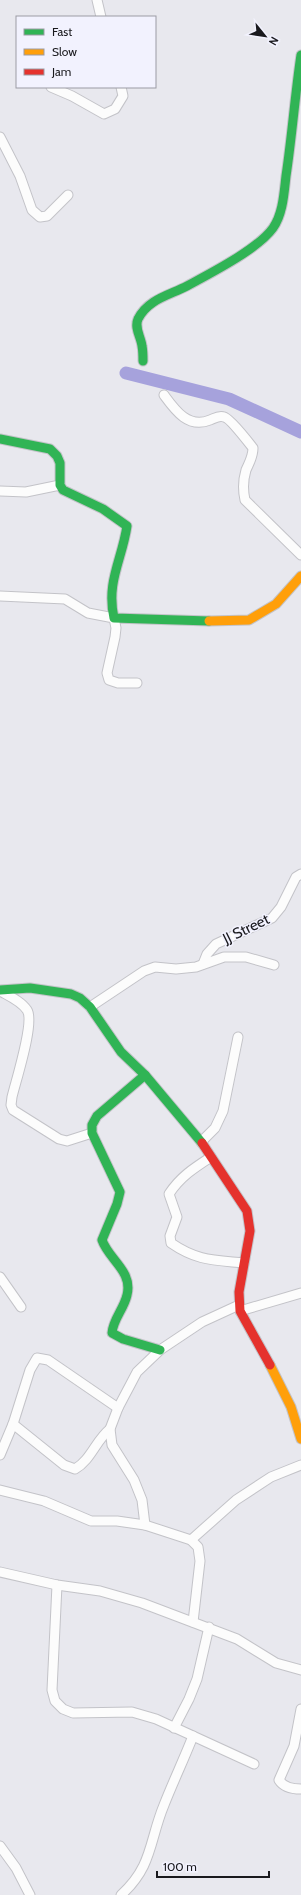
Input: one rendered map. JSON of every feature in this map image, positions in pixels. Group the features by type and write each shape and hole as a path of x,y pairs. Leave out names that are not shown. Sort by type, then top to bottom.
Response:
{"street":[{"path":"97,0 100,16"},
{"path":"143,361 142,345 137,328 138,320 148,306 156,300 187,286 259,244 273,228 280,214 283,198 294,124 297,81 301,55"},
{"path":"53,88 72,96 104,114 115,109 123,96 121,88"},
{"path":"0,137 20,176 32,210 40,217 47,216 68,195"},
{"path":"164,395 176,412 188,421 201,424 219,416 224,416 234,424 253,448 253,454 246,472 244,490 245,500 301,555"},
{"path":"0,439 50,449 57,456 60,463 60,484 63,490 102,509 127,526 126,537 112,581 109,597 116,628 107,673 109,680 112,682 137,683"},
{"path":"0,491 26,492 60,484"},
{"path":"0,596 65,599 88,613 114,618 187,621 249,620 276,604 301,576"},
{"name":"JJ Street","path":"203,964 207,954 216,944 272,918 281,907 296,877 301,874"},
{"path":"90,1007 144,971 155,967 176,969 196,967 224,957 246,957 274,964"},
{"path":"0,991 30,988 71,994 80,998 90,1007 121,1052 145,1075 212,1157 247,1211 250,1231 239,1292 239,1308 279,1381 291,1407 301,1439"},
{"path":"0,991 20,1002 28,1011 30,1018 29,1031 12,1097 11,1105 13,1110 59,1139 67,1141 92,1133"},
{"path":"201,1142 215,1128 223,1111 238,1037"},
{"path":"145,1075 96,1116 92,1125 92,1133 120,1192 117,1204 102,1240 107,1251 119,1263 127,1277 128,1289 122,1309 113,1326 112,1333 123,1339 160,1350"},
{"path":"212,1157 192,1168 177,1182 169,1194 177,1217 170,1236 171,1243 186,1253 207,1260 244,1263"},
{"path":"0,1277 21,1307"},
{"path":"13,1424 64,1465 75,1469 86,1460 100,1438 110,1429 118,1408 137,1372 160,1350 202,1322 239,1308 301,1293"},
{"path":"0,1455 13,1424 30,1370 37,1358 48,1360 118,1408"},
{"path":"110,1429 112,1445 134,1480 142,1500 145,1525"},
{"path":"191,1540 236,1500 272,1477 301,1465"},
{"path":"0,1490 44,1501 91,1521 117,1521 145,1525 191,1540 198,1547 200,1561 193,1622"},
{"path":"0,1572 56,1585 100,1591 128,1599 209,1627 237,1639 276,1663 301,1670"},
{"path":"56,1585 52,1690 55,1701 62,1709 73,1712 132,1712 156,1719 254,1764"},
{"path":"174,1728 190,1699 197,1678 209,1627"},
{"path":"301,1709 294,1746 280,1780 282,1784 290,1788 301,1789"},
{"path":"121,1895 134,1883 143,1869 151,1848 163,1806 193,1736"},
{"path":"0,1846 16,1868 29,1895"}],"waterway":[{"path":"126,373 229,399 301,432"}],"traffic: fast":[{"path":"143,361 142,348 137,329 137,322 142,312 153,302 187,286 246,252 257,244 273,228 279,216 284,196 301,55"},
{"path":"0,439 50,449 57,456 60,463 60,485 63,490 103,509 127,526 113,582 112,605 114,618 209,621"},
{"path":"0,990 30,988 71,994 80,998 90,1007 121,1052 145,1075 202,1143"},
{"path":"145,1075 97,1116 92,1125 92,1133 120,1192 117,1204 102,1240 105,1247 124,1272 128,1287 126,1300 114,1323 112,1333 123,1339 160,1350"}],"traffic: slow":[{"path":"209,621 249,620 276,604 301,576"},
{"path":"270,1365 291,1407 301,1439"}],"traffic: jam":[{"path":"202,1143 247,1211 250,1231 239,1292 240,1311 270,1365"}]}
